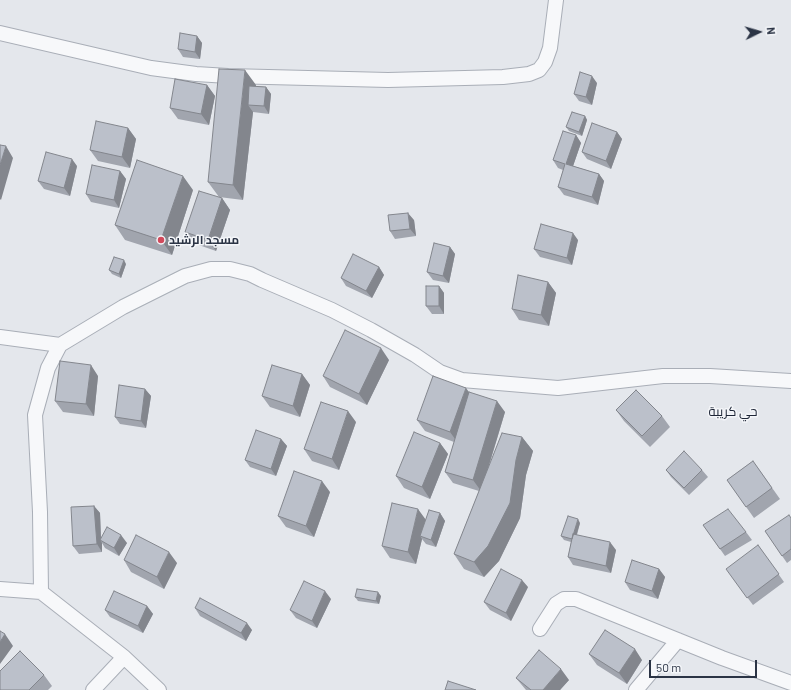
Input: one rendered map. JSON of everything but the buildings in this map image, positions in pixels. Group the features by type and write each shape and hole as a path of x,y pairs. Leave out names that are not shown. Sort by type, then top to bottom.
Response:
{"street":[{"path":"0,33 151,68 196,74 388,80 503,77 529,74 538,70 545,62 550,48 556,0"},
{"path":"41,592 40,512 35,415 48,368 60,345 123,307 185,276 211,269 230,269 250,274 332,310 415,355 440,372 462,380 558,388 663,376 710,376 791,381"},
{"path":"0,337 60,345"},
{"path":"0,589 41,592 124,657 159,690"},
{"path":"540,629 556,604 564,599 576,599 791,683"},
{"path":"636,690 678,640"},
{"path":"93,690 124,657"}],"place":[{"name":"مسجد الرشيد","path":"161,240"}],"district":[{"name":"حي كريبة","path":"733,412"}]}
